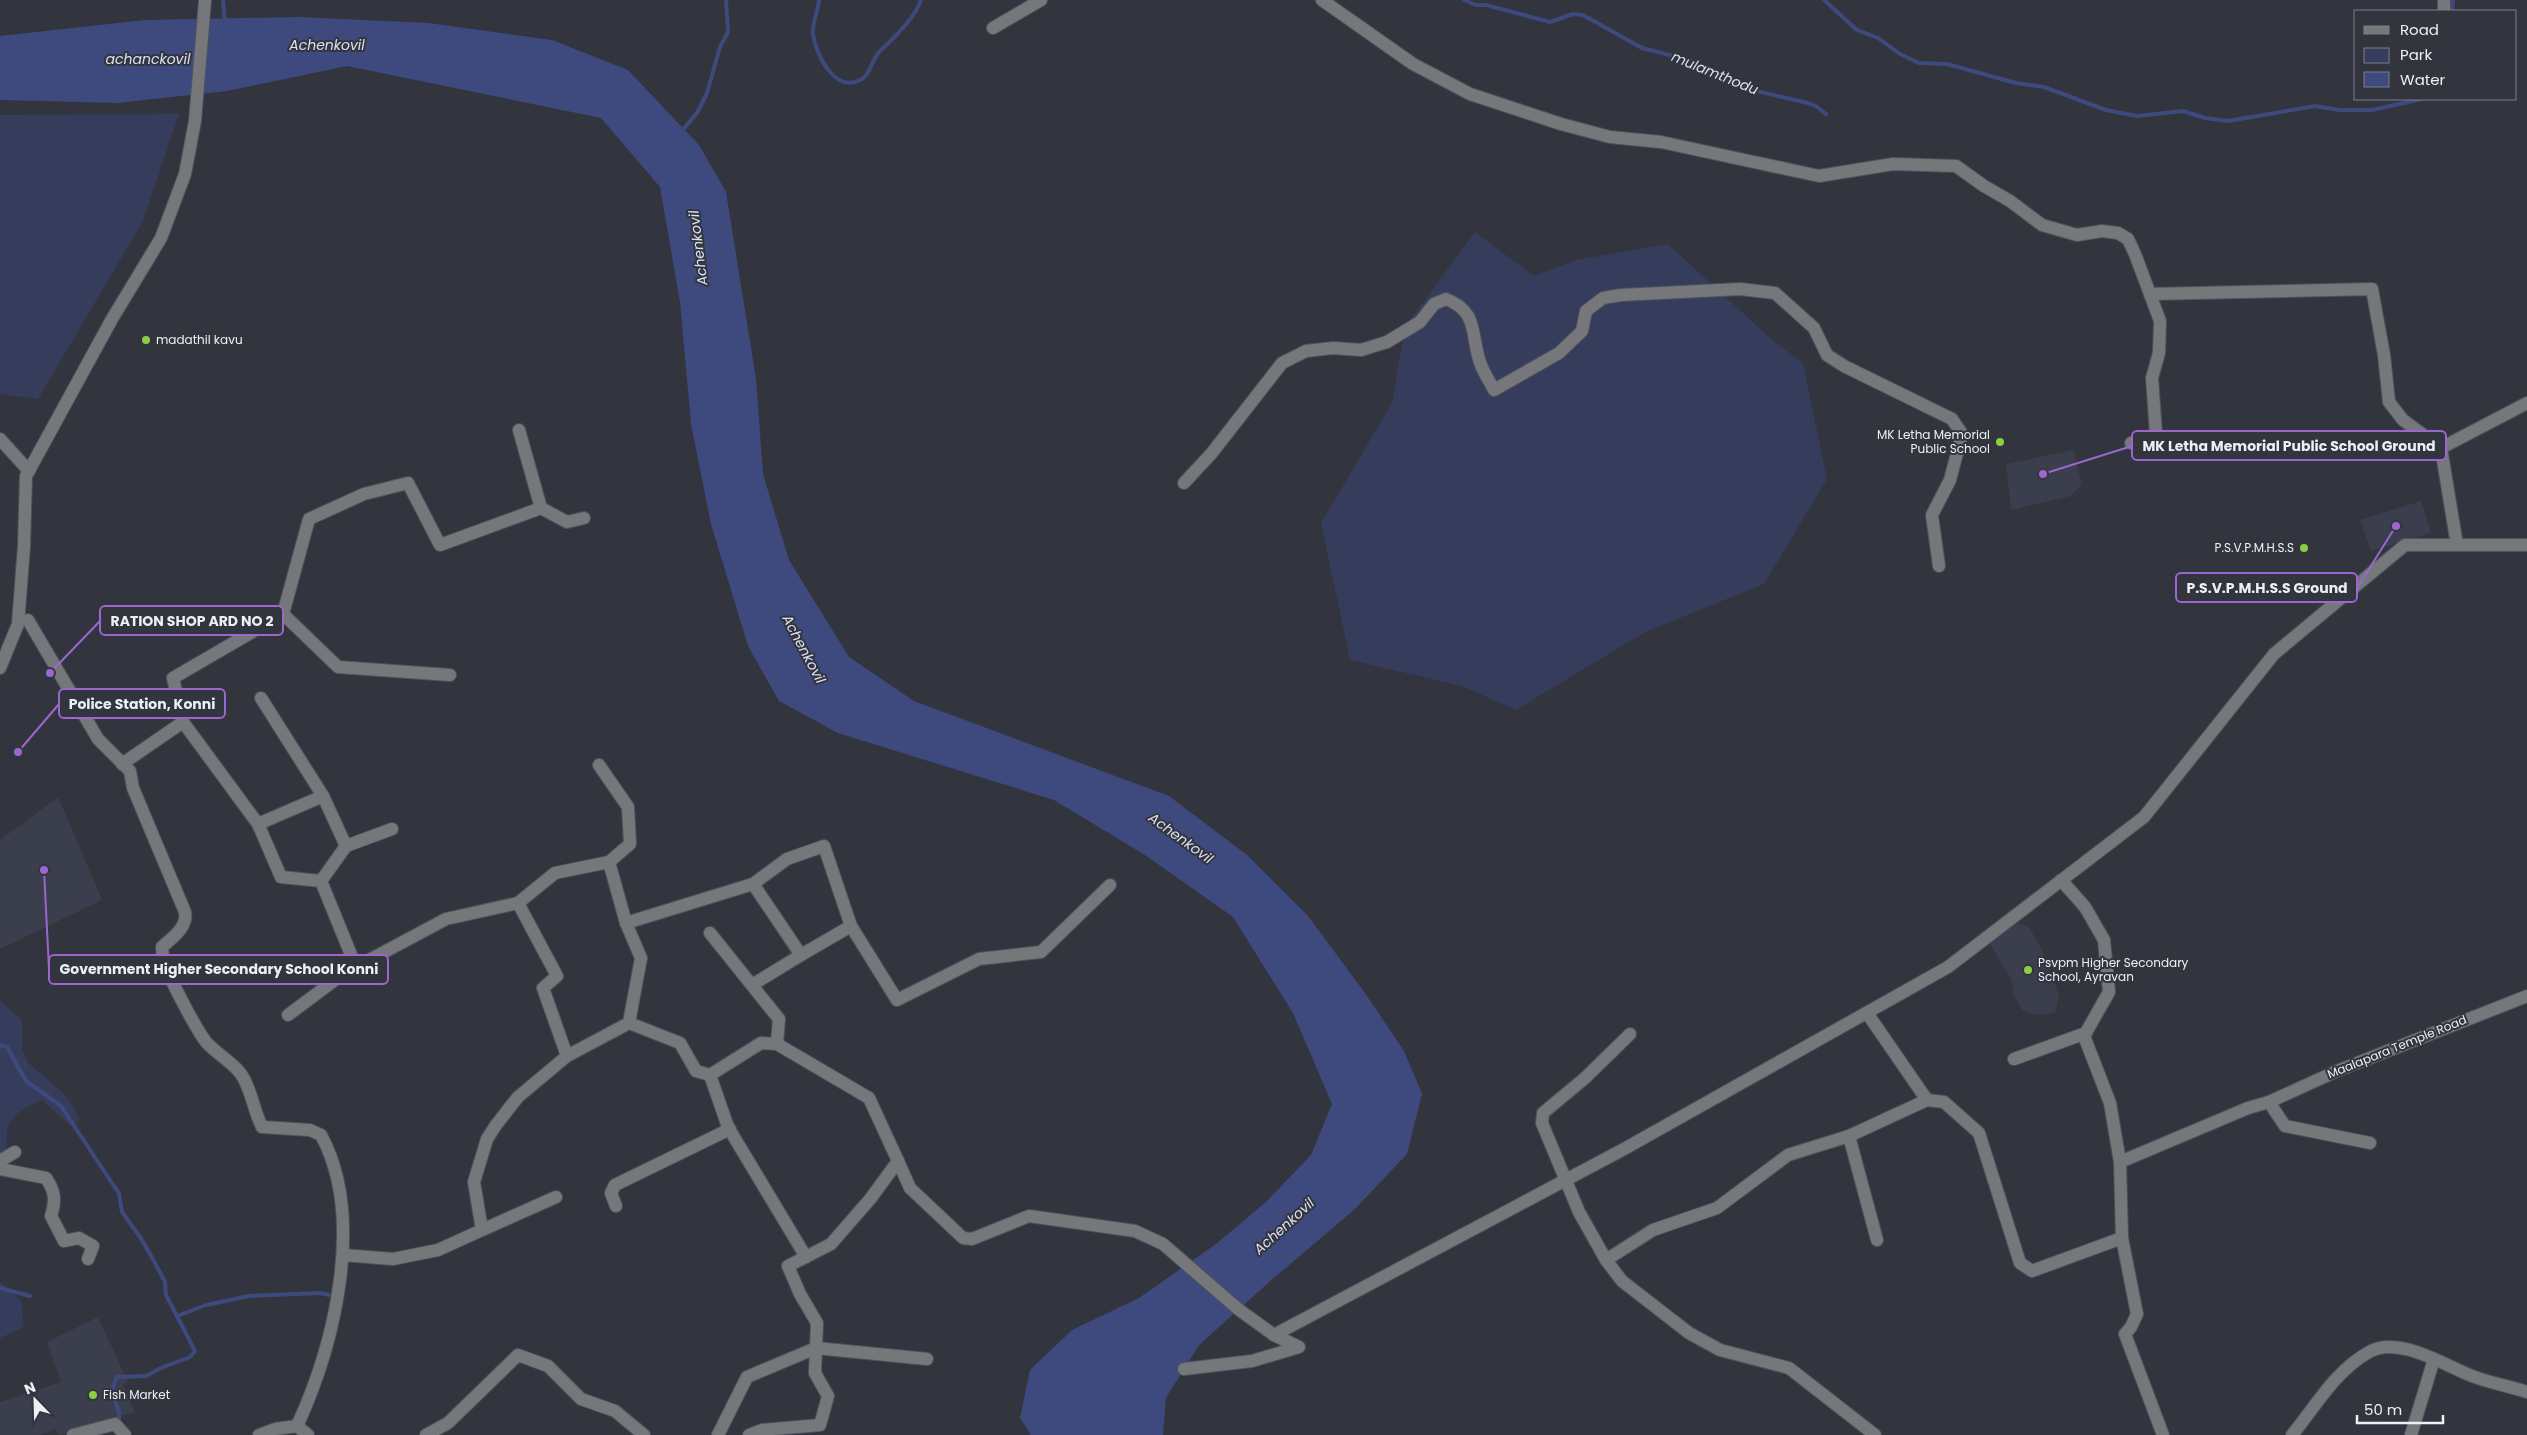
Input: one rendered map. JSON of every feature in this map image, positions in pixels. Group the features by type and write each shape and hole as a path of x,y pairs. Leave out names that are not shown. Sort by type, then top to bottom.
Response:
{"street":[{"path":"993,28 1041,0"},
{"path":"1322,0 1413,64 1470,94 1610,137 1661,142 1819,176 1893,164 1956,166 1984,186 2010,201 2042,225 2077,235 2102,231 2118,233 2128,239 2160,321 2159,353 2152,378 2157,448 2131,443"},
{"path":"0,668 18,624 24,546 26,476 28,470 112,319 161,238 185,174 195,121 205,1"},
{"path":"1184,483 1211,454 1282,363 1306,351 1333,348 1361,350 1387,342 1420,322 1434,304 1446,299 1460,304 1470,318 1481,365 1494,390 1559,353 1582,331 1586,311 1603,298 1621,295 1740,289 1775,293 1814,328 1827,355 1844,366 1952,419 1962,434 1950,480 1932,515 1939,566"},
{"path":"2150,294 2372,289 2384,355 2389,402 2403,420 2441,448 2457,545"},
{"path":"2441,448 2527,403"},
{"path":"519,430 541,508 567,522 584,518"},
{"path":"0,440 28,470"},
{"path":"321,881 281,876 258,824 183,722 173,678 283,614 309,519 364,494 408,483 440,544 541,508"},
{"path":"1274,1335 1566,1180 1948,967 2144,817 2274,654 2405,545 2527,545"},
{"path":"283,614 338,667 450,675"},
{"path":"28,620 98,739 130,771 133,788 171,877 186,920 183,926 162,947 163,961 207,1043 230,1061 242,1075 253,1097 256,1114 262,1127 310,1130 322,1135 327,1146 341,1202 345,1245 328,1344 312,1394 297,1426"},
{"path":"261,698 322,796 346,846"},
{"path":"122,764 183,722"},
{"path":"288,1015 343,974 446,919 518,903 555,873 609,862 630,844 628,807 599,765"},
{"path":"258,824 322,796"},
{"path":"321,881 346,846 392,829"},
{"path":"626,923 753,884 787,859 824,846 851,926 897,1000 979,959 1041,952 1110,885"},
{"path":"609,862 626,923 641,958 630,1023"},
{"path":"2061,880 2085,907 2104,940 2110,992 2084,1036 2110,1103 2120,1162 2122,1238 2137,1314 2131,1327 2125,1334 2163,1435"},
{"path":"321,881 356,967"},
{"path":"753,884 801,955"},
{"path":"518,903 557,976 543,988 567,1056"},
{"path":"752,985 851,926"},
{"path":"710,933 779,1019 777,1044"},
{"name":"Maalapara Temple Road","path":"2120,1162 2269,1102 2337,1071 2527,996"},
{"path":"1867,1012 1927,1100"},
{"path":"482,1230 474,1182 487,1139 518,1097 567,1056 630,1023 680,1043 696,1071 710,1075 761,1043 777,1044 869,1098 910,1188 964,1238 972,1239 1029,1216 1135,1231 1163,1244 1238,1309 1274,1335 1299,1347 1252,1361 1184,1369"},
{"path":"2014,1059 2086,1033"},
{"path":"1630,1034 1585,1078 1543,1113 1542,1123 1579,1212 1606,1260 1622,1281 1689,1333 1720,1350 1789,1368 1875,1435"},
{"path":"710,1075 730,1129 806,1257"},
{"path":"1606,1260 1653,1230 1717,1208 1788,1155 1849,1136 1927,1100 1944,1102 1979,1133 2020,1263 2032,1271 2122,1238"},
{"path":"2269,1102 2285,1126 2370,1143"},
{"path":"616,1206 611,1193 614,1185 730,1129"},
{"path":"1849,1136 1877,1240"},
{"path":"0,1161 15,1152"},
{"path":"749,1435 762,1430 820,1425 828,1396 815,1373 817,1323 800,1294 788,1266 831,1244 872,1198 898,1161"},
{"path":"0,1169 46,1178 54,1189 54,1204 51,1216 60,1235 64,1241 79,1238 93,1246 88,1259"},
{"path":"343,1255 393,1259 438,1250 556,1197"},
{"path":"2292,1435 2328,1387 2369,1352 2396,1346 2434,1359 2474,1377 2527,1392"},
{"path":"718,1435 747,1377 816,1348 927,1359"},
{"path":"426,1435 448,1423 518,1355 548,1366 581,1398 615,1411 644,1435"},
{"path":"2411,1435 2434,1359"},
{"path":"73,1435 115,1424 125,1435"},
{"path":"259,1435 275,1429 297,1426 308,1435"}],"shaded area":[{"path":"2073,450 2082,484 2071,496 2011,510 2006,464"},
{"path":"2421,501 2431,533 2371,551 2360,520"},
{"path":"58,797 102,900 0,949 0,840"},
{"name":"Psvpm Higher Secondary School, Ayravan","path":"2016,922 2029,927 2040,946 2059,995 2055,1013 2033,1015 2022,1010 2014,995 2011,979 1988,940"},
{"path":"98,1317 128,1382 123,1385 135,1412 59,1435 55,1429 40,1435 0,1435 0,1402 61,1382 47,1342"}],"green space":[{"path":"179,114 143,221 38,399 0,394 0,115"},
{"path":"1475,232 1534,276 1576,260 1668,244 1771,339 1803,363 1827,479 1764,584 1645,632 1516,710 1462,686 1350,660 1321,523 1392,403 1405,327"},
{"path":"0,1001 22,1020 22,1049 28,1063 61,1091 70,1101 80,1120 71,1126 42,1100 27,1107 10,1122 7,1130 7,1151 0,1154"},
{"path":"0,1282 21,1300 24,1327 0,1338"}],"water":[{"path":"299,17 428,23 552,40 628,70 699,145 726,192 756,379 763,474 789,560 849,657 914,701 1169,796 1247,855 1308,916 1365,993 1404,1051 1422,1094 1407,1154 1355,1209 1199,1345 1166,1398 1163,1435 1031,1435 1020,1418 1030,1370 1072,1330 1139,1298 1216,1244 1266,1202 1311,1155 1332,1104 1293,1013 1233,917 1145,855 1054,800 838,733 779,701 748,646 711,524 691,424 680,302 660,187 601,118 347,66 227,91 117,103 0,100 0,36 145,20"}],"waterway":[{"path":"223,0 225,23"},
{"name":"mulamthodu","path":"681,132 697,113 707,93 720,47 728,32 726,0"},
{"name":"mulamthodu","path":"819,0 813,30 818,51 822,61 834,76 842,81 851,83 864,78 878,54 898,34 921,0"},
{"name":"mulamthodu","path":"1464,0 1476,5 1486,5 1550,22 1573,14 1583,15 1642,48 1693,61 1748,89 1808,103 1816,106 1826,114"},
{"path":"1824,0 1857,30 1878,38 1900,54 1919,63 1947,64 2016,83 2044,87 2106,110 2137,116 2183,111 2205,118 2228,121 2315,106 2339,110 2372,110 2417,100"},
{"path":"2452,10 2453,0"},
{"path":"0,1045 7,1047 26,1081 61,1106 119,1193 122,1212 154,1261 165,1282 166,1295 195,1351 190,1357 146,1376 117,1377 113,1390 119,1412 118,1423"},
{"path":"0,1288 30,1296"},
{"path":"177,1316 206,1305 249,1296 320,1293 334,1296"}],"place":[{"name":"madathil kavu","path":"146,340"},
{"name":"MK Letha Memorial Public School","path":"2000,442"},
{"name":"MK Letha Memorial Public School Ground","path":"2043,474"},
{"name":"P.S.V.P.M.H.S.S Ground","path":"2396,526"},
{"name":"P.S.V.P.M.H.S.S","path":"2304,548"},
{"name":"RATION SHOP ARD NO 2","path":"50,673"},
{"name":"Police Station, Konni","path":"18,752"},
{"name":"Government Higher Secondary School Konni","path":"44,870"},
{"name":"Psvpm Higher Secondary School, Ayravan","path":"2028,970"},
{"name":"Fish Market","path":"93,1395"}],"water label":[{"name":"Achenkovil","path":"327,45"},
{"name":"achanckovil","path":"148,59"},
{"name":"Achenkovil","path":"698,248"},
{"name":"Achenkovil","path":"804,649"},
{"name":"Achenkovil","path":"1181,838"},
{"name":"Achenkovil","path":"1284,1226"}]}
